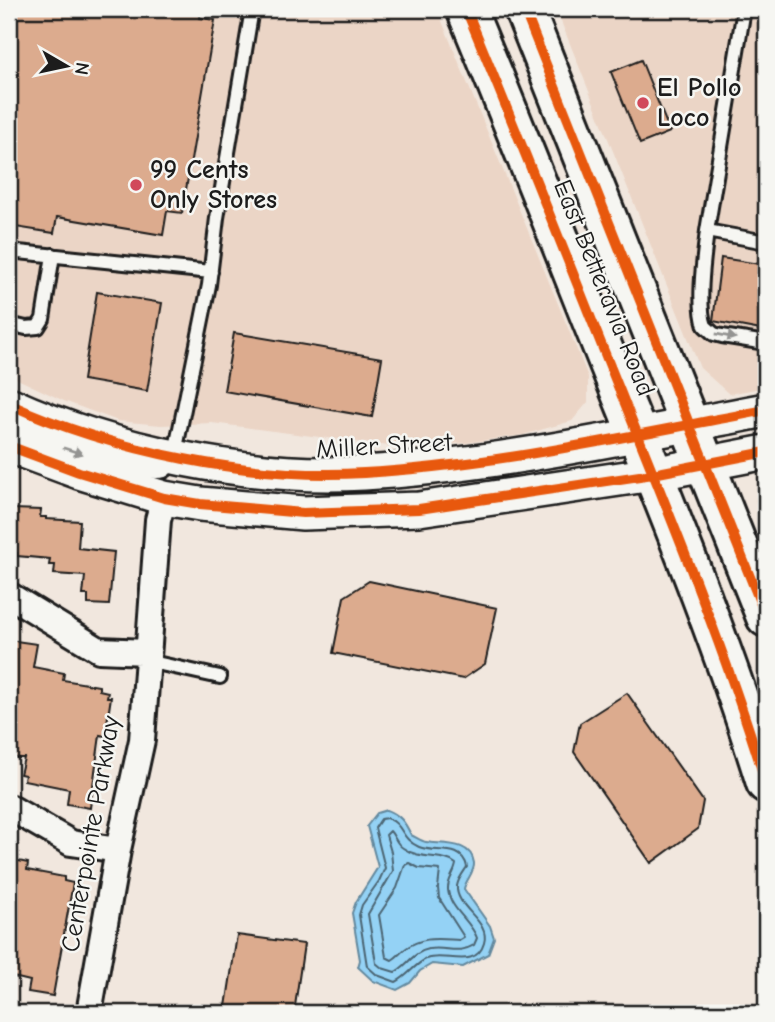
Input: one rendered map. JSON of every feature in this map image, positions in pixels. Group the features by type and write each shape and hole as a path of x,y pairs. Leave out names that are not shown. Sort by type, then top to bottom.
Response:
{"highway":[{"name":"East Betteravia Road","path":"466,9 549,209 653,474 748,722 766,783"},
{"name":"East Betteravia Road","path":"524,9 766,617"}],"street":[{"name":"Miller Street","path":"9,404 99,438 174,458 285,473 361,474 451,466 766,410"},
{"path":"9,446 79,472 164,498 303,513 419,509 653,474 766,452"},
{"path":"164,498 167,486 177,478 296,489 330,485 361,474"},
{"name":"Centerpointe Parkway","path":"89,1013 118,850 142,740 158,520 164,498"},
{"path":"9,595 99,650 147,657"},
{"path":"9,807 71,843 118,850"}],"lane":[{"path":"9,428 111,463 150,472 165,471 174,458 211,272 217,218 253,9"},
{"path":"744,9 707,231 701,309 705,326 714,334 766,343"},
{"path":"707,231 766,242"},
{"path":"9,251 211,272"},
{"path":"9,324 26,328 38,327 43,319 53,256"},
{"path":"147,657 220,677"}],"shaded area":[{"path":"9,9 437,9 588,377 588,402 572,421 523,435 465,443 397,447 212,423 161,425 118,421 64,401 9,375"},
{"path":"556,9 766,9 766,387 729,394 700,368"},
{"path":"766,477 766,527 755,500"}],"water":[{"path":"387,810 399,817 411,835 420,840 455,845 467,850 472,856 474,866 464,889 490,926 494,938 488,954 463,967 432,964 420,971 410,983 397,990 373,981 358,967 360,960 352,913 378,867 367,826 377,813"}],"building":[{"path":"9,9 201,9 200,18 215,20 182,213 167,211 163,235 57,217 54,233 9,226"},
{"path":"641,60 670,132 640,144 611,72"},
{"path":"721,258 766,265 766,331 713,321"},
{"path":"97,292 162,303 147,391 83,380"},
{"path":"234,333 382,358 372,417 224,391"},
{"path":"13,509 41,510 40,517 46,519 80,521 78,548 114,552 109,605 88,604 88,595 83,595 85,576 54,574 55,565 49,565 50,559 17,556 17,553 10,552"},
{"path":"369,581 497,608 485,664 463,679 333,653 344,597"},
{"path":"9,640 37,644 33,667 64,673 63,680 99,686 99,690 108,692 107,697 111,697 105,736 100,735 90,808 67,804 69,789 24,780 25,775 20,774 24,758 9,758"},
{"path":"627,693 703,801 698,829 651,863 574,752 580,723"},
{"path":"9,859 28,863 27,870 64,877 64,881 73,883 53,996 28,992 30,981 9,976"},
{"path":"237,935 304,944 294,1013 225,1013"}],"cycle path":[{"path":"466,9 682,546 735,688 766,783"},
{"path":"524,9 766,617"},
{"path":"9,404 92,436 183,459 229,467 321,474 415,469 515,456 766,410"},
{"path":"9,446 79,472 164,498 200,504 303,513 419,509 653,474 766,452"}],"place":[{"name":"El Pollo Loco","path":"643,103"},
{"name":"99 Cents Only Stores","path":"136,185"}]}
